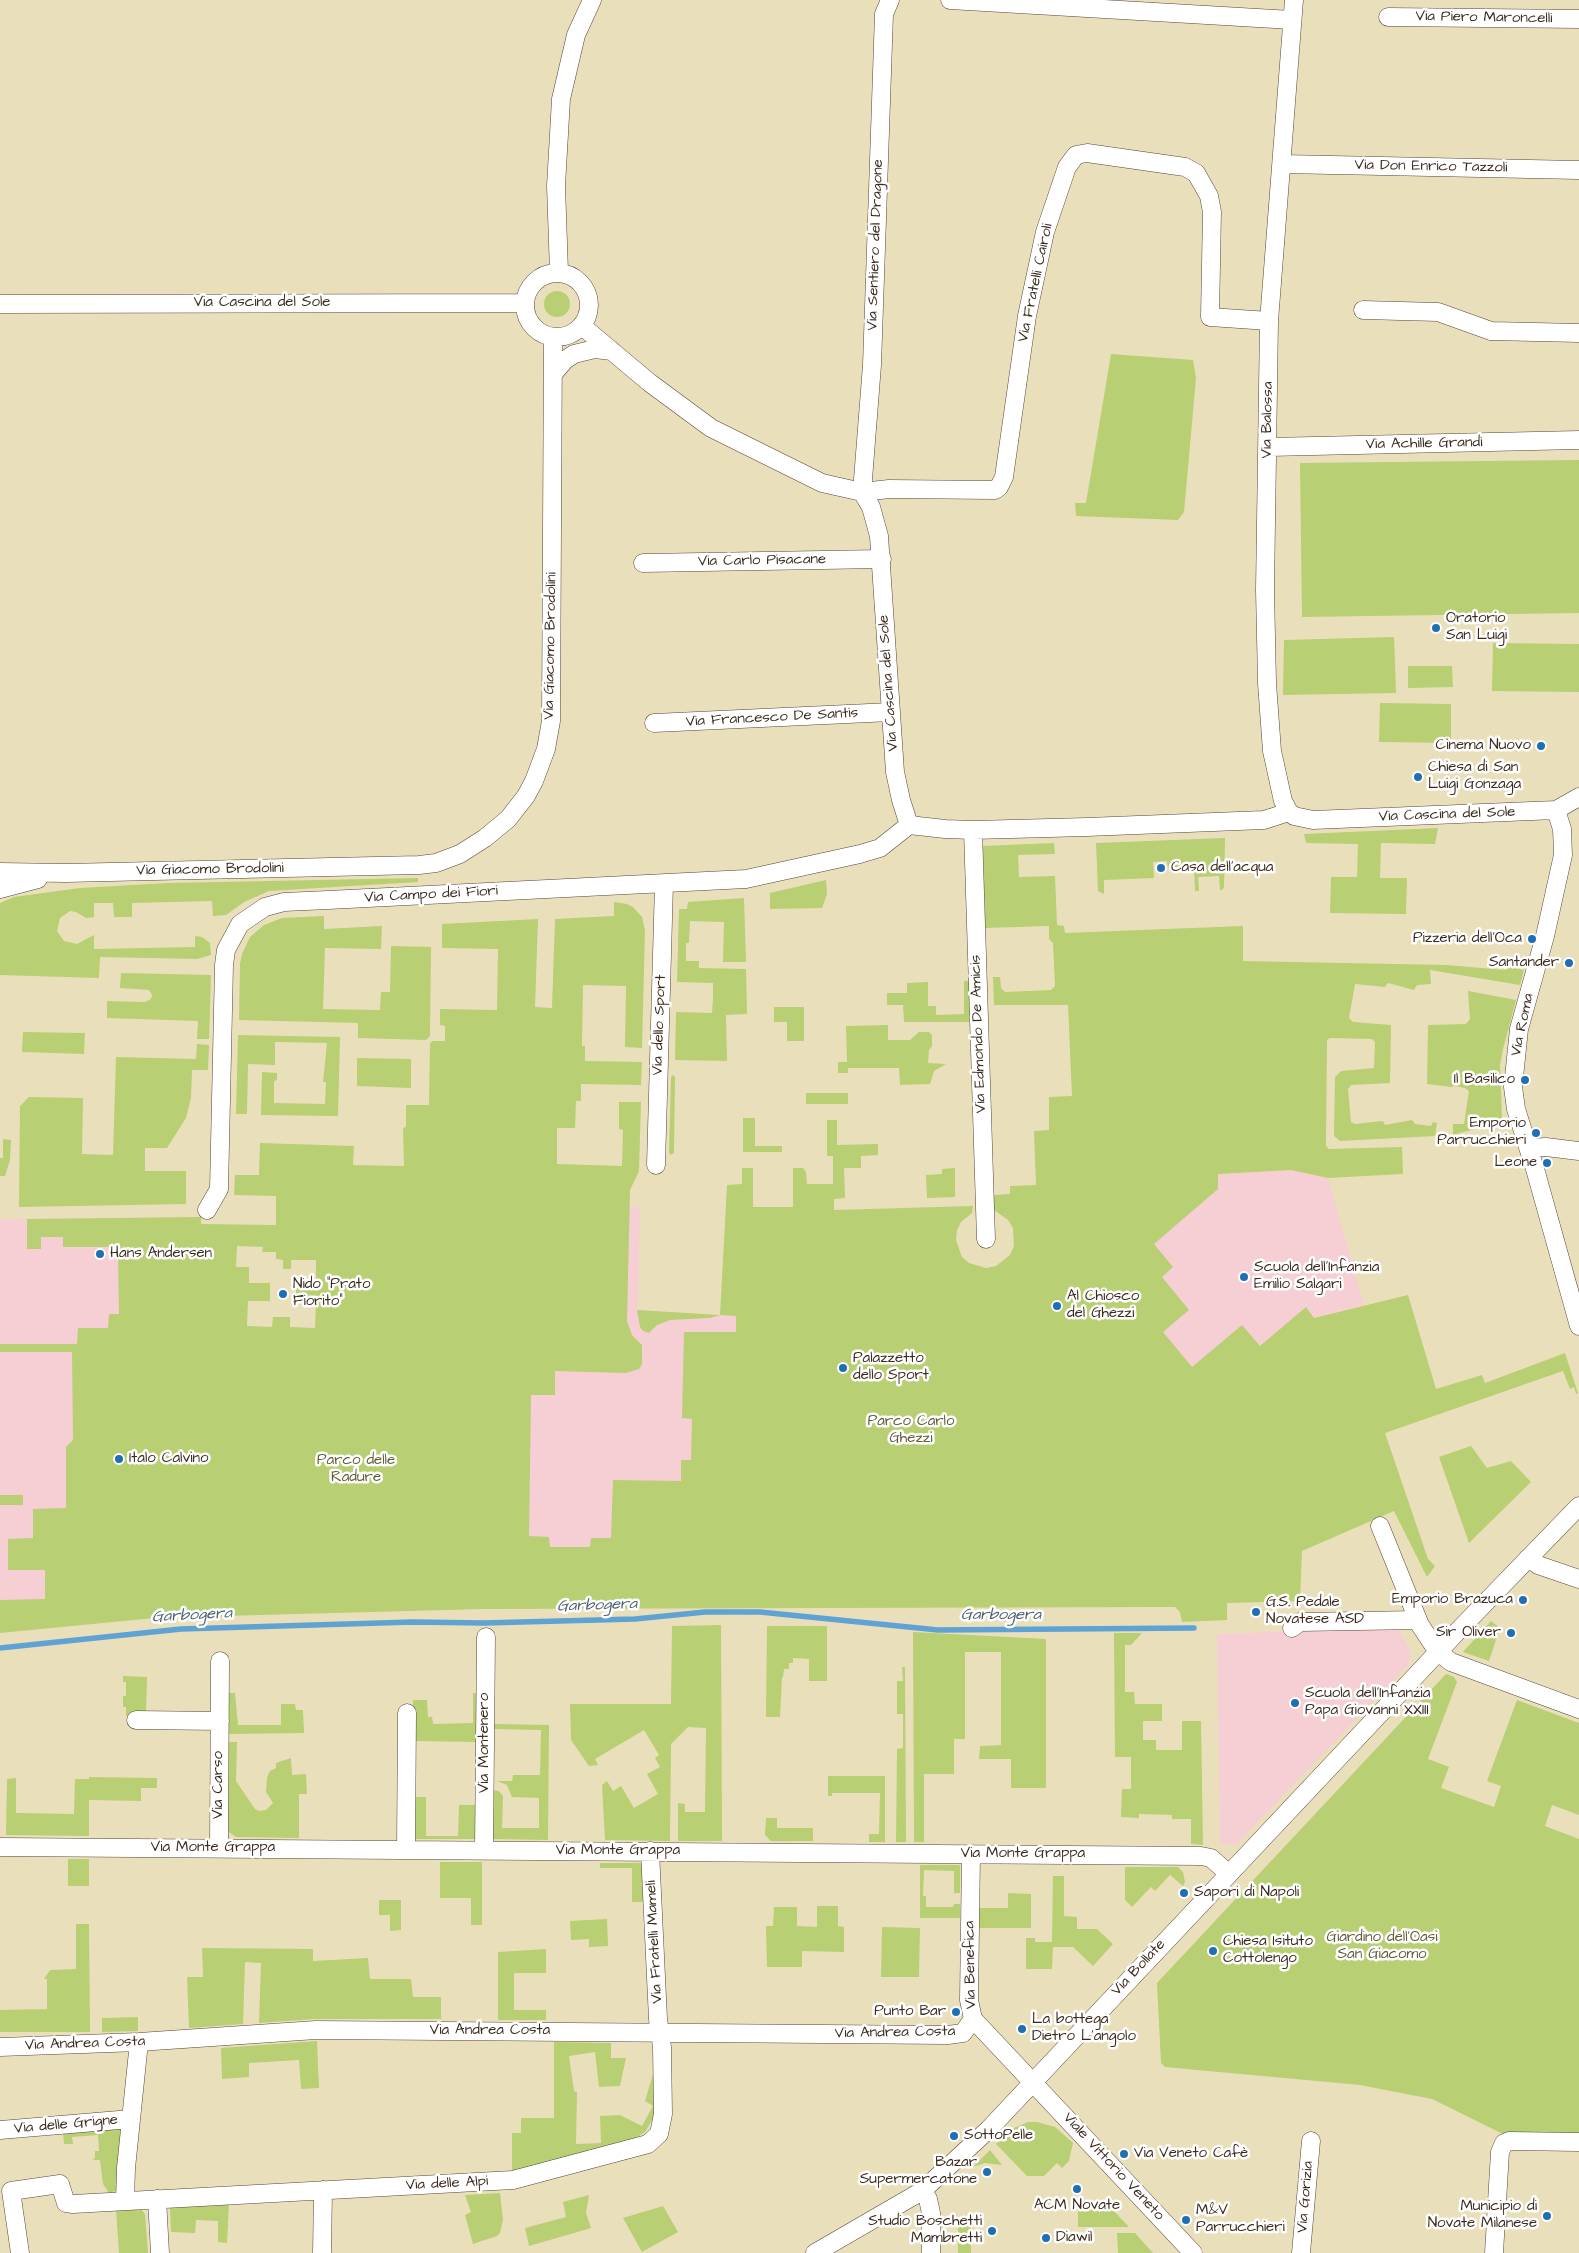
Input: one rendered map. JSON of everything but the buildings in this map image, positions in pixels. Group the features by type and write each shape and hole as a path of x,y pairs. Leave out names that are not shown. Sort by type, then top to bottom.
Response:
{"street":[{"path":"559,272 556,186 561,98 576,35 592,0"},
{"name":"Via Sentiero del Dragone","path":"862,492 872,365 884,14 890,0"},
{"path":"950,0 1292,20"},
{"name":"Via Balossa","path":"1289,812 1283,801 1276,773 1267,683 1264,590 1269,321 1294,0"},
{"name":"Via Piero Maroncelli","path":"1388,17 1579,19"},
{"name":"Via Fratelli Cairoli","path":"862,492 889,489 987,491 999,487 1004,477 1036,267 1066,167 1076,156 1087,152 1117,156 1185,167 1196,173 1209,196 1212,212 1210,317 1269,321"},
{"name":"Via Don Enrico Tazzoli","path":"1282,164 1579,170"},
{"path":"559,272 574,277 586,290 589,309 582,326 572,334 553,337 535,329 529,321 524,303 526,293 538,278 559,272"},
{"name":"Via Cascina del Sole","path":"0,304 524,303"},
{"path":"1363,310 1438,312 1491,331 1579,333"},
{"path":"582,326 650,383 711,428 822,483 862,492"},
{"name":"Via Giacomo Brodolini","path":"0,872 66,873 428,864 460,854 485,838 508,819 526,796 536,776 546,749 551,721 553,337"},
{"path":"553,374 565,360 574,354 595,349 612,351"},
{"name":"Via Achille Grandi","path":"1268,447 1579,440"},
{"name":"Via Cascina del Sole","path":"862,492 871,507 876,521 882,559 895,772 909,825"},
{"name":"Via Carlo Pisacane","path":"643,564 882,559"},
{"name":"Via Francesco De Santis","path":"654,723 891,712"},
{"name":"Via Cascina del Sole","path":"1289,812 1294,816 1312,820 1556,810 1579,798"},
{"name":"Via Roma","path":"1556,810 1562,829 1563,855 1545,936 1519,1029 1513,1087 1516,1110 1579,1326"},
{"path":"909,825 974,830 1233,822 1264,820 1289,812"},
{"name":"Via Campo dei Fiori","path":"207,1210 219,1189 224,965 226,950 240,924 265,907 284,902 746,879 860,854 887,843 909,825"},
{"name":"Via Edmondo De Amicis","path":"974,830 986,1239"},
{"name":"Via Giacomo Brodolini","path":"0,889 66,873"},
{"name":"Via dello Sport","path":"656,1165 664,884"},
{"path":"1528,1148 1546,1147 1579,1151"},
{"name":"Via Bollate","path":"815,2253 922,2190 989,2129 1438,1652 1579,1506"},
{"path":"1380,1526 1418,1620 1438,1652 1451,1662 1579,1709"},
{"path":"1528,1558 1538,1565 1579,1579"},
{"path":"1292,1628 1300,1622 1418,1620"},
{"name":"Via Montenero","path":"484,1850 486,1636"},
{"name":"Via Carso","path":"219,1848 220,1661"},
{"path":"406,1850 407,1712"},
{"path":"136,1720 220,1721"},
{"name":"Via Monte Grappa","path":"0,1847 1201,1856 1211,1858 1229,1874"},
{"name":"Via Fratelli Mameli","path":"650,1851 660,2033"},
{"name":"Via Benefica","path":"971,1854 969,2000 973,2019 1011,2060 1034,2081"},
{"name":"Via Andrea Costa","path":"0,2047 139,2042 316,2030 948,2035 963,2032 973,2019"},
{"name":"Via delle Alpi","path":"5,2191 60,2184 68,2204 513,2180 648,2144 659,2134 663,2114 660,2033"},
{"path":"125,2201 139,2042"},
{"name":"Viale Vittorio Veneto","path":"1034,2081 1193,2253"},
{"name":"Via delle Grigne","path":"0,2130 132,2119"},
{"path":"1494,2253 1500,2152 1504,2143 1509,2140 1579,2142"},
{"name":"Via Gorizia","path":"1300,2253 1311,2141"},
{"path":"322,2253 323,2190"},
{"path":"922,2190 928,2199 931,2213 931,2253"},
{"path":"5,2191 20,2253"},
{"path":"157,2199 160,2253"}],"shaded area":[{"name":"Scuola dell'Infanzia Emilio Salgari","path":"1291,1170 1328,1178 1364,1305 1297,1322 1258,1355 1188,1374 1164,1371 1129,1179"},
{"path":"473,1203 640,1207 638,1310 736,1316 731,1599 479,1602"},
{"name":"Italo Calvino","path":"201,1217 198,1289 266,1552 0,1614 0,1219"},
{"name":"Scuola dell'Infanzia Papa Giovanni XXIII","path":"1398,1628 1411,1652 1408,1665 1237,1844 1220,1844 1217,1634"}],"green space":[{"path":"557,291 566,295 570,304 566,313 557,317 548,313 544,304 548,295"},
{"path":"1111,354 1193,360 1196,378 1184,512 1178,520 1076,516 1075,503 1086,503"},
{"path":"1579,460 1579,613 1302,617 1300,463"},
{"path":"1394,637 1396,693 1283,695 1284,640"},
{"path":"1493,643 1579,644 1579,692 1492,691"},
{"path":"1408,666 1452,666 1453,687 1408,688"},
{"path":"1380,703 1451,704 1451,743 1379,742"},
{"path":"1438,828 1435,844 1381,843 1380,878 1407,878 1406,914 1330,913 1331,877 1357,877 1358,844 1306,843 1304,834"},
{"path":"1225,838 1224,887 1222,890 1220,890 1219,876 1198,877 1199,891 1195,891 1194,867 1168,868 1167,861 1153,862 1154,878 1104,880 1104,894 1098,891 1096,843"},
{"path":"1054,843 1055,854 1018,855 1019,877 1055,876 1057,925 1064,926 1065,933 1243,926 1243,961 1446,965 1506,970 1508,966 1524,970 1520,985 1430,970 1431,984 1417,985 1414,990 1388,983 1385,987 1355,984 1349,1018 1353,1022 1391,1025 1390,1083 1351,1085 1348,1089 1351,1122 1355,1124 1383,1121 1385,1125 1412,1120 1415,1124 1431,1126 1433,1122 1437,1123 1435,1136 1340,1141 1334,1136 1335,1077 1341,1071 1374,1068 1375,1042 1372,1039 1330,1038 1327,1040 1326,1146 1329,1149 1402,1147 1403,1174 1328,1178 1291,1170 1218,1174 1218,1189 1154,1244 1173,1267 1162,1277 1189,1310 1163,1332 1192,1367 1242,1325 1260,1346 1306,1307 1314,1318 1408,1295 1436,1389 1482,1375 1485,1383 1565,1353 1578,1393 1576,1394 1574,1387 1570,1389 1563,1371 1385,1433 1428,1559 1435,1566 1427,1577 1394,1511 1302,1551 1300,1601 1227,1603 1227,1620 1182,1622 1180,1612 1175,1607 482,1609 224,1616 220,1618 175,1616 0,1633 0,1600 45,1599 45,1570 8,1570 8,1539 33,1538 33,1509 66,1508 66,1447 73,1440 72,1352 0,1352 0,1344 77,1344 78,1328 108,1328 109,1314 119,1314 118,1255 111,1254 111,1247 63,1247 63,1237 41,1237 41,1249 27,1249 27,1219 201,1217 201,1224 276,1225 276,1196 234,1195 235,1175 259,1175 260,1143 354,1146 353,1165 404,1166 403,1128 406,1127 406,1105 429,1105 430,1043 433,1041 445,1041 445,1026 440,1025 440,1009 497,1010 498,949 442,948 442,924 538,919 535,1007 552,1008 555,919 614,916 614,902 633,907 642,917 645,930 642,1048 625,1047 626,986 583,985 582,1046 585,1046 585,1061 642,1062 641,1085 581,1084 581,1101 576,1101 575,1128 557,1128 557,1164 622,1166 623,1130 619,1129 619,1102 641,1102 639,1171 630,1190 627,1321 632,1335 642,1345 642,1364 639,1369 626,1373 555,1371 555,1395 531,1395 529,1536 549,1537 550,1547 590,1547 591,1538 611,1538 613,1480 681,1481 681,1460 691,1460 692,1419 682,1418 684,1332 736,1332 736,1316 720,1315 727,1185 742,1184 742,1168 753,1168 753,1207 793,1207 793,1168 803,1168 806,1172 807,1184 833,1184 833,1156 827,1156 827,1120 837,1120 837,1145 878,1144 878,1155 861,1156 861,1168 844,1168 845,1198 834,1199 834,1210 973,1206 972,1213 961,1222 957,1230 956,1240 962,1257 969,1263 986,1268 996,1266 1010,1255 1014,1246 1013,1228 1008,1220 994,1210 993,1195 1010,1194 1010,1186 1036,1185 1034,1131 1049,1130 1049,1097 1072,1096 1068,1005 994,1005 993,977 1000,977 1001,988 1005,992 1051,990 1055,986 1053,943 1049,939 1049,926 985,928 983,846","holes":["237,1246 263,1247 262,1252 276,1252 276,1259 283,1260 283,1269 291,1269 291,1260 316,1260 316,1287 296,1286 296,1302 316,1302 315,1328 290,1327 290,1317 273,1317 272,1327 247,1326 248,1301 270,1301 270,1283 249,1283 249,1267 236,1267"]},
{"path":"418,878 418,882 269,891 244,902 226,915 213,916 212,901 132,903 132,917 114,917 113,903 94,903 94,917 86,918 70,911 60,918 57,931 64,941 77,944 94,935 94,949 195,947 195,936 202,937 210,943 211,955 197,959 100,957 99,978 0,975 0,903 14,897 80,888 168,883"},
{"path":"826,880 827,894 822,908 770,909 770,893"},
{"path":"744,898 746,962 723,962 724,922 690,921 689,943 686,943 686,961 699,961 699,968 746,969 747,1014 726,1015 727,1061 675,1060 676,1012 712,1013 713,999 713,983 677,982 679,909 687,909 688,902"},
{"path":"324,916 324,929 382,926 381,949 325,948 323,1009 380,1010 381,992 390,992 391,946 431,947 430,1036 426,1040 358,1038 358,1023 239,1020 240,964 242,954 250,937 264,925 282,918"},
{"path":"121,973 211,975 209,1039 197,1039 198,1021 107,1018 107,1001 145,1002 151,999 152,995 149,990 120,988"},
{"path":"964,981 970,981 971,1022 904,1022 903,1005 887,1005 887,993 907,993 907,983 928,982 928,1006 936,1006 936,1015 964,1014"},
{"path":"1468,991 1516,1000 1500,1065 1502,1117 1499,1122 1453,1135 1453,1124 1464,1124 1469,1091 1455,1086 1427,1084 1428,1025 1466,1024 1470,1019"},
{"path":"774,1007 804,1007 804,1041 787,1041 787,1022 774,1022"},
{"path":"888,1025 888,1040 910,1040 919,1032 929,1032 932,1035 932,1046 929,1050 928,1063 946,1064 934,1071 930,1084 900,1085 899,1068 848,1068 848,1073 838,1073 838,1062 847,1062 846,1026"},
{"path":"23,1032 85,1033 84,1054 22,1052"},
{"path":"238,1035 340,1037 338,1116 261,1115 262,1072 277,1073 277,1080 274,1081 274,1103 325,1104 326,1082 323,1082 327,1043 275,1042 275,1065 248,1064 247,1114 236,1114"},
{"path":"197,1044 209,1045 208,1070 192,1070 191,1098 186,1118 167,1148 145,1148 145,1171 186,1171 186,1204 19,1207 20,1106 29,1097 83,1098 82,1154 113,1155 116,1057 196,1059"},
{"path":"357,1058 411,1059 411,1088 357,1086"},
{"path":"673,1075 675,1077 674,1153 671,1155 669,1153 671,1077"},
{"path":"806,1093 848,1093 848,1104 806,1104"},
{"path":"743,1118 755,1118 755,1146 782,1146 782,1152 743,1152"},
{"path":"3,1139 11,1140 10,1160 5,1176 0,1176 0,1158 3,1158"},
{"path":"955,1168 955,1197 927,1198 926,1175 942,1174 942,1169"},
{"path":"637,1310 720,1315 710,1318 670,1320 657,1325 649,1333 643,1331 640,1327"},
{"path":"1471,1446 1487,1468 1511,1461 1531,1482 1469,1543 1439,1457"},
{"path":"0,1495 23,1495 23,1505 0,1505"},
{"path":"1491,1621 1500,1628 1489,1661 1463,1652"},
{"path":"721,1625 722,1841 678,1841 678,1803 685,1804 685,1812 705,1812 706,1728 688,1727 671,1744 670,1841 605,1840 602,1785 607,1781 613,1791 621,1786 634,1808 658,1794 647,1774 660,1767 655,1758 659,1755 644,1730 595,1759 598,1765 589,1766 571,1740 570,1704 671,1704 672,1626"},
{"path":"767,1626 827,1626 827,1681 809,1681 809,1659 793,1658 793,1663 789,1663 789,1669 784,1669 782,1677 780,1717 766,1717"},
{"path":"913,1632 1046,1639 1046,1788 1011,1788 1011,1759 979,1759 980,1746 1001,1745 1001,1652 965,1652 965,1739 954,1739 954,1774 924,1774 924,1842 914,1842"},
{"path":"1114,1633 1142,1633 1131,1645 1125,1645 1125,1692 1134,1692 1135,1704 1162,1704 1162,1721 1143,1721 1143,1740 1156,1740 1156,1750 1182,1750 1182,1721 1201,1721 1203,1845 1191,1844 1191,1819 1172,1819 1172,1815 1139,1814 1139,1818 1121,1817 1122,1789 1131,1789 1131,1757 1115,1757"},
{"path":"902,1667 905,1667 906,1842 896,1842 897,1749 903,1748 903,1714 897,1714 897,1681 903,1681"},
{"name":"Giardino dell'Oasi San Giacomo","path":"1446,1674 1454,1677 1457,1682 1428,1759 1449,1767 1441,1788 1494,1807 1501,1786 1487,1781 1517,1700 1579,1723 1579,1815 1552,1805 1545,1826 1579,1839 1579,2136 1505,2135 1432,2099 1360,2085 1165,2067 1161,2063 1157,1983"},
{"path":"123,1676 147,1677 146,1716 126,1716 126,1707 123,1707 123,1696 126,1696 126,1682 123,1682"},
{"path":"229,1693 235,1693 238,1725 281,1725 281,1704 295,1704 296,1710 303,1710 304,1733 228,1734"},
{"path":"473,1693 477,1693 477,1742 413,1741 413,1700 427,1700 428,1717 432,1717 433,1724 473,1723"},
{"path":"494,1724 549,1725 548,1840 493,1839 493,1790 499,1791 503,1796 502,1828 539,1828 539,1798 512,1797 507,1785 497,1781 512,1781 513,1775 540,1775 541,1730 494,1729"},
{"path":"228,1742 237,1742 236,1781 255,1809 259,1811 266,1810 273,1803 266,1792 267,1777 270,1771 276,1768 276,1763 291,1758 292,1775 306,1774 307,1794 299,1794 299,1838 236,1837 229,1832 227,1824"},
{"path":"828,1776 885,1776 885,1842 869,1842 869,1834 879,1834 880,1793 832,1793 832,1796 828,1796"},
{"path":"89,1777 157,1778 157,1788 141,1788 141,1801 89,1800 89,1836 6,1835 7,1779 16,1778 16,1813 74,1814 75,1779 89,1779"},
{"path":"412,1797 426,1797 426,1836 458,1836 459,1805 476,1805 476,1839 412,1839"},
{"path":"766,1818 777,1818 777,1828 813,1828 813,1841 771,1841 765,1835"},
{"path":"68,1859 89,1859 89,1886 68,1886"},
{"path":"440,1862 482,1862 482,1925 471,1925 471,1898 440,1898"},
{"path":"600,1863 643,1863 645,1902 632,1902 632,1868 600,1868"},
{"path":"920,1865 960,1865 960,1893 954,1893 954,1871 924,1870 923,1896 926,1896 926,1907 953,1907 954,1904 960,1904 960,1918 920,1918"},
{"path":"1125,1867 1178,1867 1183,1872 1185,1882 1183,1886 1170,1875 1155,1891 1151,1887 1132,1907 1125,1900"},
{"path":"1053,1876 1064,1876 1064,1916 1077,1917 1077,1929 1097,1929 1113,1944 1093,1966 1073,1947 1053,1947 1052,1969 1026,1969 1026,1938 1035,1938 1035,1942 1052,1942"},
{"path":"1008,1893 1031,1894 1031,1928 977,1928 977,1908 1008,1908"},
{"path":"379,1900 401,1900 401,1930 390,1931 390,1915 379,1915"},
{"path":"817,1906 838,1906 838,1926 844,1927 844,1952 802,1951 802,1967 767,1967 766,1926 773,1926 774,1907 797,1907 797,1926 817,1927"},
{"path":"607,1919 608,1946 589,1947 589,1939 571,1940 570,1921"},
{"path":"76,1924 89,1924 90,2032 0,2032 0,2010 47,2009 47,1979 44,1979 50,1970 76,1969"},
{"path":"882,1927 920,1928 919,1977 881,1977"},
{"path":"202,1948 313,1949 313,1961 368,1958 370,1979 411,1979 413,1997 441,1997 441,2019 315,2019 259,2023 261,1963 245,1962 243,2024 189,2028 187,1977 203,1977"},
{"path":"546,1949 546,1973 514,1973 514,2010 546,2010 546,2020 498,2020 498,1952"},
{"path":"138,2017 138,2031 102,2032 102,2018"},
{"path":"317,2041 319,2088 301,2089 299,2060 249,2063 249,2077 222,2079 221,2048"},
{"path":"554,2042 611,2043 611,2058 626,2058 620,2086 599,2087 595,2052 569,2056 574,2091 577,2092 576,2144 601,2143 600,2116 620,2115 642,2126 653,2106 645,2101 653,2074 655,2074 654,2117 645,2132 634,2139 512,2172 512,2133 521,2133 521,2118 554,2118"},
{"path":"1028,2122 1037,2122 1055,2127 1073,2143 1069,2161 1062,2168 1057,2163 1044,2176 1027,2176 996,2144 1014,2128"},
{"path":"122,2128 116,2191 109,2193 103,2184 100,2160 93,2160 95,2158 95,2151 99,2151 98,2135 72,2137 73,2144 64,2144 63,2130"},
{"path":"990,2150 1002,2165 985,2163 973,2167"},
{"path":"500,2193 503,2220 500,2233 497,2236 473,2244 465,2215 471,2212 465,2195"},
{"path":"589,2195 586,2213 591,2228 529,2246 525,2228 566,2217 563,2202"},
{"path":"229,2204 227,2243 218,2242 218,2221 196,2220 195,2233 171,2232 170,2207"},
{"path":"663,2206 678,2232 642,2252 623,2218"},
{"path":"141,2209 145,2214 148,2253 119,2253 116,2210"},
{"path":"1078,2209 1112,2209 1129,2227 1078,2227"},
{"path":"958,2221 971,2221 971,2253 958,2253"},
{"path":"1117,2233 1135,2233 1153,2253 1118,2253"}],"waterway":[{"name":"Garbogera","path":"0,1648 181,1629 413,1622 484,1623 635,1619 705,1612 760,1612 938,1630 1194,1628"}],"place":[{"name":"Oratorio San Luigi","path":"1436,628"},
{"name":"Cinema Nuovo","path":"1541,746"},
{"name":"Chiesa di San Luigi Gonzaga","path":"1418,777"},
{"name":"Casa dell'acqua","path":"1161,868"},
{"name":"Pizzeria dell'Oca","path":"1532,939"},
{"name":"Santander","path":"1569,963"},
{"name":"Il Basilico","path":"1525,1080"},
{"name":"Emporio Parrucchieri","path":"1536,1133"},
{"name":"Leone","path":"1547,1163"},
{"name":"Hans Andersen","path":"100,1254"},
{"name":"Scuola dell'Infanzia Emilio Salgari","path":"1244,1277"},
{"name":"Nido \"Prato Fiorito\"","path":"283,1294"},
{"name":"Al Chiosco del Ghezzi","path":"1057,1306"},
{"name":"Palazzetto dello Sport","path":"843,1368"},
{"name":"Italo Calvino","path":"119,1459"},
{"name":"Emporio Brazuca","path":"1523,1600"},
{"name":"G.S. Pedale Novatese ASD","path":"1256,1612"},
{"name":"Sir Oliver","path":"1511,1633"},
{"name":"Scuola dell'Infanzia Papa Giovanni XXIII","path":"1295,1703"},
{"name":"Sapori di Napoli","path":"1184,1893"},
{"name":"Chiesa Isituto Cottolengo","path":"1213,1951"},
{"name":"Punto Bar","path":"956,2012"},
{"name":"La bottega Dietro L'angolo","path":"1022,2029"},
{"name":"SottoPelle","path":"954,2136"},
{"name":"Via Veneto Cafè","path":"1124,2154"},
{"name":"Bazar Supermercatone","path":"987,2172"},
{"name":"ACM Novate","path":"1077,2189"},
{"name":"Municipio di Novate Milanese","path":"1547,2216"},
{"name":"M&V Parrucchieri","path":"1186,2220"},
{"name":"Studio Boschetti Mambretti","path":"992,2231"},
{"name":"Diawil","path":"1046,2238"}],"park label":[{"name":"Parco Carlo Ghezzi","path":"911,1430"},
{"name":"Parco delle Radure","path":"356,1470"}]}
